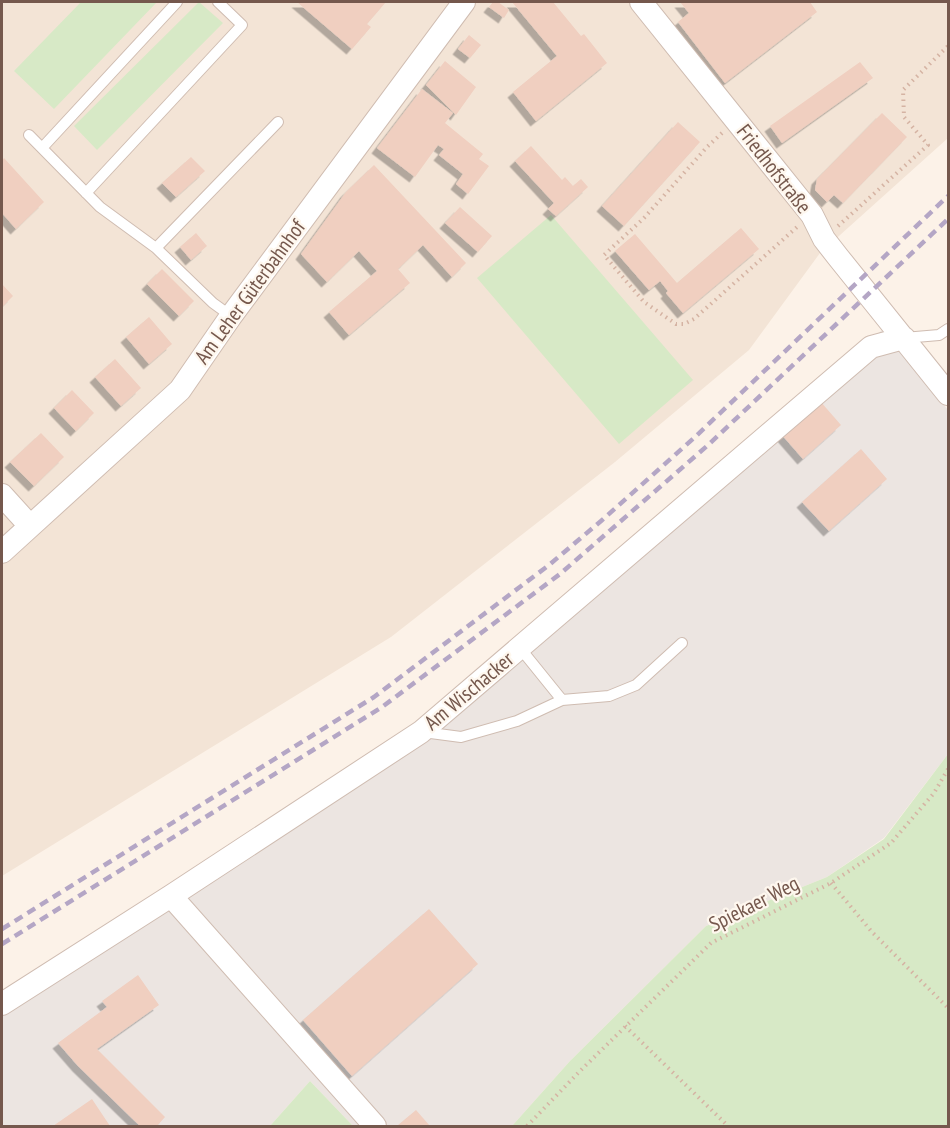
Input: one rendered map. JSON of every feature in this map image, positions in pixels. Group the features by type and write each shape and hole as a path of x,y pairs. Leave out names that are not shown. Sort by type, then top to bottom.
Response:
{"street":[{"name":"Am Leher Güterbahnhof","path":"2,552 180,390 231,316 464,2"},
{"name":"Friedhofstraße","path":"641,2 812,215 824,239 948,394"},
{"name":"Am Wischacker","path":"2,1004 421,732 871,347 904,338"},
{"path":"2,495 30,526"},
{"path":"171,896 375,1126"}],"lane":[{"path":"42,148 177,2"},
{"path":"86,193 242,25 218,2"},
{"path":"156,248 278,122"},
{"path":"29,135 100,207 156,248 213,303 231,316"},
{"path":"904,338 939,335 948,329"},
{"path":"421,732 461,737 517,721 562,700 609,696 636,685 682,643"},
{"path":"520,648 562,700"}],"path":[{"path":"824,239 928,145 904,117 903,90 948,46"},
{"path":"736,121 707,147 644,218 604,255 644,302 676,324 684,324 694,319 792,231"},
{"name":"Spiekaer Weg","path":"527,1126 711,942 831,883 891,843 934,793 948,770"},
{"path":"831,883 872,932 948,1008"},
{"path":"625,1026 728,1126"}],"shaded area":[{"path":"2,2 948,2 948,138 820,253 749,350 615,462 391,637 2,876"},
{"path":"882,330 948,410 948,754 884,838 827,877 706,926 570,1061 512,1126 353,1126 310,1081 270,1126 2,1126 2,998 413,736"}],"green space":[{"path":"81,2 157,2 54,109 14,71"},
{"path":"199,2 223,23 97,150 74,126"},
{"path":"551,215 693,380 619,444 477,278"},
{"path":"948,754 948,1126 512,1126 570,1061 706,926 827,877 884,839"},
{"path":"310,1081 353,1126 270,1126"}],"building":[{"path":"297,2 386,2 367,24 371,27 352,49"},
{"path":"493,2 498,2 509,10 504,18 489,7"},
{"path":"512,2 553,2 581,36 584,34 607,63 536,121 513,92 557,56"},
{"path":"680,2 810,2 817,12 725,83 678,22 689,13"},
{"path":"469,35 481,45 470,58 458,49"},
{"path":"445,61 476,87 456,115 426,85"},
{"path":"860,62 873,78 782,143 770,126"},
{"path":"422,89 453,113 445,123 483,154 479,159 489,166 468,194 456,184 463,174 439,155 444,149 438,145 415,177 377,148"},
{"path":"882,113 907,137 843,203 834,195 827,202 815,190 817,179"},
{"path":"678,122 700,142 624,226 602,206"},
{"path":"531,146 562,180 565,177 573,186 581,179 588,187 556,216 548,209 554,203 515,161"},
{"path":"191,157 205,171 176,197 162,183"},
{"path":"4,158 44,202 16,229 2,213 2,161"},
{"path":"374,165 466,263 452,277 423,245 398,269 410,283 349,335 329,312 377,271 359,251 327,282 301,254 346,192"},
{"path":"460,207 492,236 478,252 445,223"},
{"path":"741,228 759,249 683,313 666,293 668,291 660,281 649,290 615,251 635,234 677,283"},
{"path":"196,233 207,246 191,260 180,247"},
{"path":"162,269 194,301 179,316 147,284"},
{"path":"2,284 13,296 2,307"},
{"path":"149,317 172,344 149,364 126,337"},
{"path":"115,359 141,388 121,406 95,377"},
{"path":"72,390 94,413 76,431 54,408"},
{"path":"820,401 841,425 803,459 782,435"},
{"path":"41,433 64,457 34,486 10,462"},
{"path":"861,449 887,479 829,531 802,502"},
{"path":"429,909 478,964 352,1076 303,1020"},
{"path":"138,975 159,1005 97,1049 165,1117 157,1126 140,1126 78,1066 58,1043 107,1007 102,1001"},
{"path":"92,1099 110,1126 53,1126"},
{"path":"416,1110 430,1126 397,1126"}],"railway":[{"path":"2,929 374,697 549,565 695,437 948,196"},
{"path":"2,944 382,707 560,574 707,446 948,219"}]}
